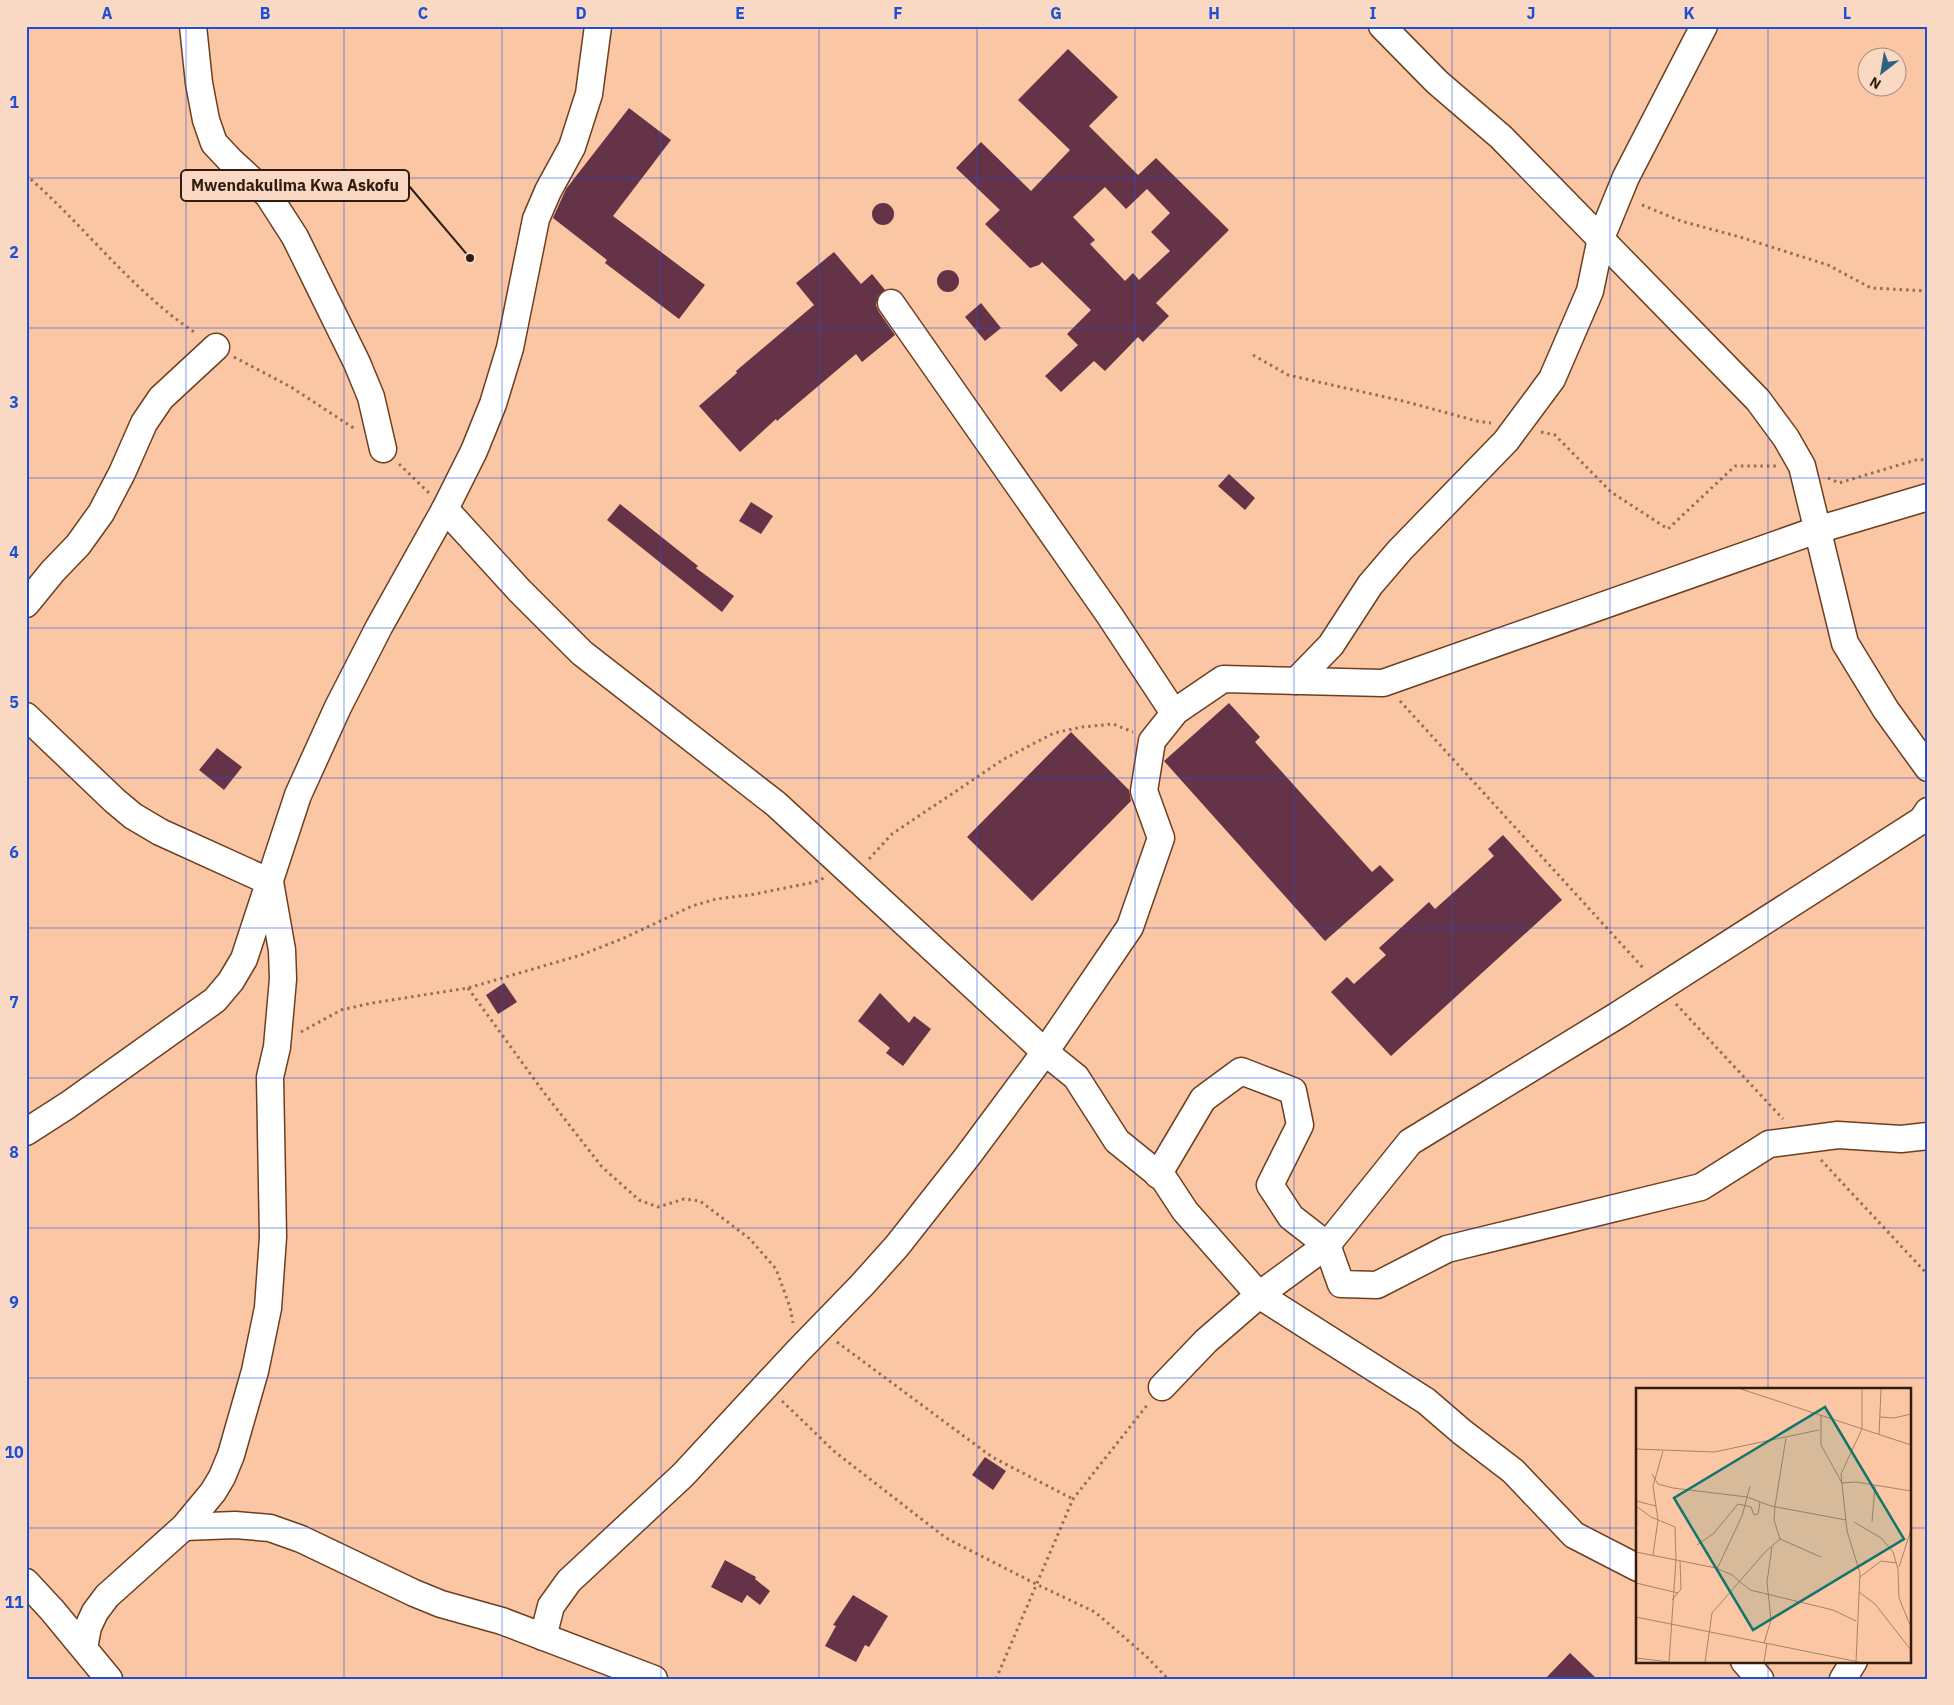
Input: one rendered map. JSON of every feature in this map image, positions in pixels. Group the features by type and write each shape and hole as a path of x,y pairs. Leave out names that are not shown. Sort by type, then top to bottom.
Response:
{"street":[{"path":"193,26 206,120 214,143 268,195 295,237 357,363 371,397 383,449"},
{"path":"26,1132 76,1099 215,1000 231,981 244,958 298,795 338,707 379,627 445,510 474,451 493,404 510,348 536,219 548,191 572,147 589,94 598,26"},
{"path":"1382,26 1437,82 1501,137 1601,238 1681,323 1758,400 1786,438 1802,466 1845,643 1886,710 1928,768"},
{"path":"1296,681 1330,645 1370,584 1400,550 1506,441 1552,379 1590,291 1601,238 1626,177 1704,26"},
{"path":"891,303 1110,616 1168,704 1176,711"},
{"path":"26,604 78,545 101,513 122,473 144,423 161,398 216,347"},
{"path":"544,1637 551,1606 569,1581 683,1475 896,1246 967,1157 1045,1052 1130,926 1160,838 1144,791 1152,740 1176,711 1223,679 1383,683 1817,530 1928,498"},
{"path":"445,510 525,597 582,654 776,804 1045,1052 1076,1078 1117,1141 1164,1180 1185,1211 1259,1296 1426,1400 1462,1432 1513,1471 1574,1535 1636,1567"},
{"path":"26,716 133,816 160,832 270,882"},
{"path":"1162,1387 1206,1342 1259,1296 1328,1245 1410,1142 1625,1011 1922,820 1928,812"},
{"path":"84,1648 88,1627 95,1612 107,1596 184,1527 213,1492 231,1456 256,1371 266,1317 273,1237 270,1077 277,1046 283,979 282,959 270,882"},
{"path":"1158,1175 1203,1099 1241,1071 1293,1091 1300,1125 1270,1185 1291,1217 1328,1245 1341,1284 1377,1285 1447,1249 1701,1187 1769,1144 1838,1135 1901,1139 1928,1136"},
{"path":"184,1527 235,1525 270,1528 301,1539 423,1597 502,1621 654,1679"},
{"path":"26,1582 109,1679"},
{"path":"1745,1662 1760,1679"},
{"path":"1843,1679 1853,1662"}],"path":[{"path":"1642,205 1681,221 1740,237 1828,265 1871,288 1928,291"},
{"path":"1253,355 1288,375 1404,401 1477,421 1493,423"},
{"path":"1536,430 1555,435 1611,492 1668,529 1735,466 1802,466 1839,483 1919,459 1928,462"},
{"path":"277,1046 341,1010 372,1003 468,988 581,955 624,938 692,906 716,899 750,895 816,882 849,872 892,834 1004,759 1054,733 1082,727 1114,724 1152,740"},
{"path":"468,988 542,1090 602,1167 639,1200 658,1207 684,1199 700,1200 750,1239 776,1269 790,1307 798,1351"},
{"path":"820,1329 992,1457 1073,1499"},
{"path":"767,1386 836,1452 946,1538 1095,1612 1146,1656 1168,1679"},
{"path":"996,1679 1073,1499 1162,1387"}],"building":[{"path":"1068,49 1118,97 1089,126 1138,175 1156,158 1229,230 1156,303 1169,316 1143,342 1138,337 1105,371 1094,361 1061,392 1045,376 1078,345 1067,334 1091,310 1042,262 1030,268 985,224 1000,210 956,168 981,142 1031,191 1070,150 1018,100","holes":["1105,187 1126,209 1147,189 1170,213 1151,232 1170,251 1139,280 1133,273 1125,281 1090,244 1095,240 1073,217"]},
{"path":"629,108 671,140 613,216 705,285 679,319 605,263 607,260 553,218 566,189"},
{"path":"883,203 891,206 894,214 891,222 883,225 875,222 872,214 875,206"},
{"path":"834,252 861,284 872,274 885,290 878,296 876,305 895,335 862,362 856,354 777,421 776,419 740,452 699,406 737,373 736,371 814,305 796,283"},
{"path":"948,270 956,273 959,281 956,289 948,292 940,289 937,281 940,273"},
{"path":"981,303 1001,328 985,341 965,317"},
{"path":"1229,474 1255,498 1245,510 1218,486"},
{"path":"751,502 773,516 761,534 739,521"},
{"path":"620,504 698,566 696,568 734,596 722,612 607,520"},
{"path":"1229,703 1260,737 1255,742 1372,872 1380,865 1394,880 1325,941 1164,761"},
{"path":"1071,732 1129,790 1131,801 1032,901 967,837"},
{"path":"217,748 242,767 224,790 199,770"},
{"path":"1503,835 1562,900 1391,1056 1331,992 1347,977 1354,984 1386,955 1379,948 1429,902 1435,909 1494,856 1488,849"},
{"path":"504,983 517,1002 498,1014 486,995"},
{"path":"880,993 909,1023 914,1016 931,1029 903,1066 886,1053 890,1048 858,1021"},
{"path":"985,1457 1006,1471 993,1490 972,1475"},
{"path":"725,1560 756,1577 755,1579 770,1591 760,1605 747,1595 742,1603 711,1587"},
{"path":"853,1595 888,1616 869,1647 865,1645 856,1662 825,1646 836,1626 833,1625"},
{"path":"1570,1653 1597,1679 1545,1679"}],"place":[{"name":"Mwendakulima Kwa Askofu","path":"470,258"}]}
